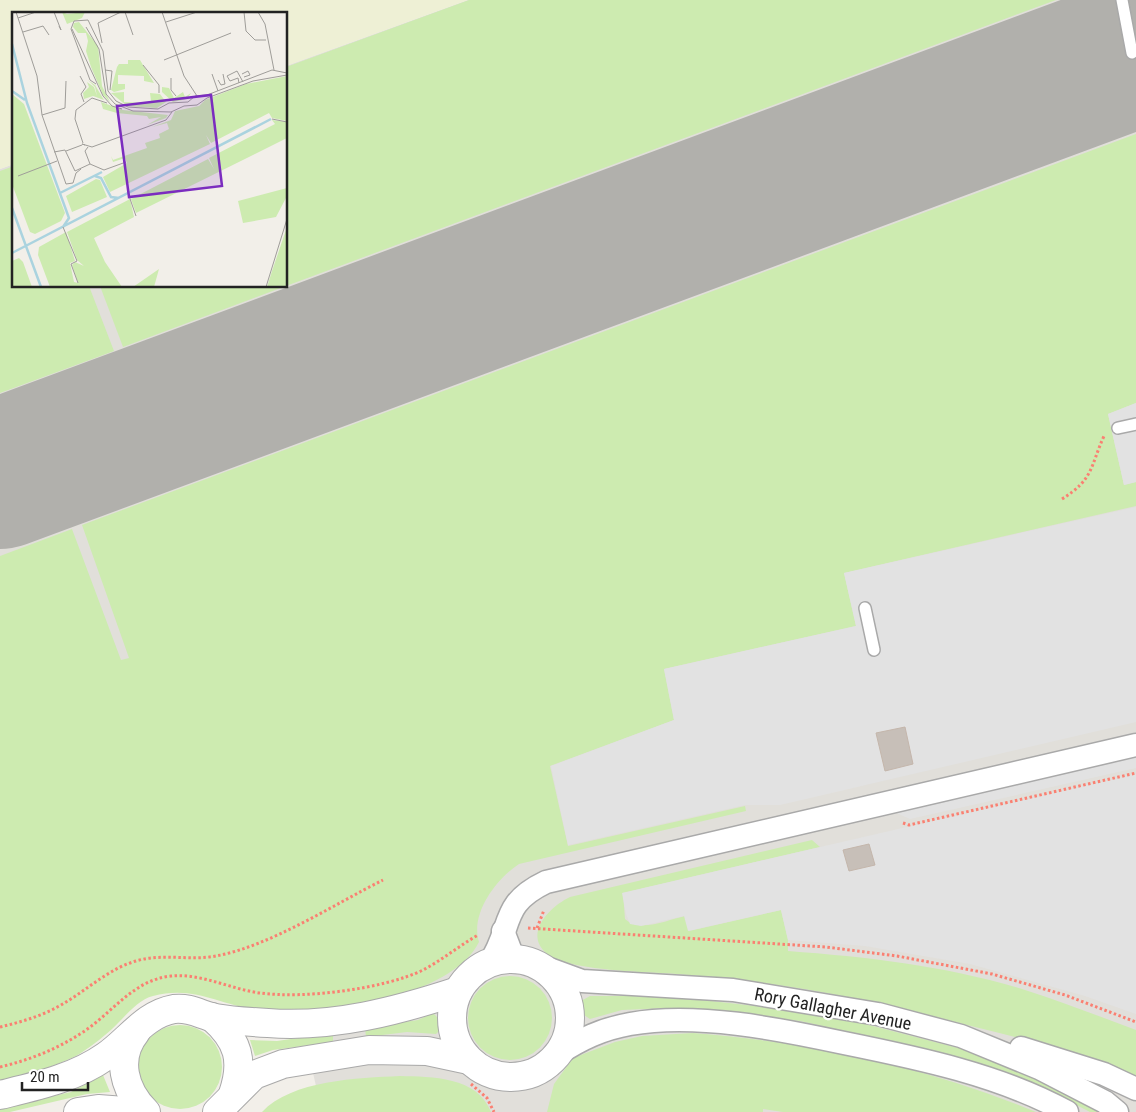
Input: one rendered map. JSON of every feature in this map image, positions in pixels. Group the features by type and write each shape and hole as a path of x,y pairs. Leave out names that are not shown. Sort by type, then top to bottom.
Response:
{"street":[{"path":"489,964 496,954 493,932 518,900 546,882 1136,746"},
{"path":"493,932 511,952 526,962"},
{"name":"Rory Gallagher Avenue","path":"1067,1112 1006,1086 926,1062 795,1033 693,1022 631,1024 585,1037 558,1054 535,1072 518,1077 499,1076 482,1070 469,1060 458,1045 452,1027 452,1008 458,991 470,975 489,964 506,959 526,962 582,981 742,992 878,1014 961,1036 1039,1068 1105,1102 1117,1112"},
{"name":"Rory Gallagher Avenue","path":"526,962 548,972 560,986 568,1002 570,1021 566,1038 558,1054"},
{"name":"Rory Gallagher Avenue","path":"212,1018 270,1023 338,1021 403,1009 458,991"},
{"name":"Rory Gallagher Avenue","path":"0,1095 46,1084 86,1068 107,1055 141,1025 157,1014 176,1009 195,1010 212,1018 226,1029 235,1043 239,1060 239,1078 223,1107"},
{"name":"Rory Gallagher Avenue","path":"141,1025 128,1046 123,1070 127,1087 135,1102 146,1112"},
{"path":"961,1036 1034,1050 1104,1074 1136,1089"},
{"name":"Rory Gallagher Avenue","path":"223,1107 254,1074 267,1069 356,1051 427,1051 469,1060"},
{"path":"78,1112 98,1109 138,1112"}],"lane":[{"path":"1122,0 1132,53"},
{"path":"1118,428 1136,424"},
{"path":"865,608 874,650"}],"path":[{"path":"1062,499 1079,488 1085,481 1104,436 1118,428"},
{"path":"0,1027 32,1018 61,1006 115,971 136,961 216,956 242,948 278,934 383,880"},
{"path":"531,927 826,947 897,956 992,974 1064,995 1136,1022"},
{"path":"334,990 392,982 409,976 493,932"}],"shaded area":[{"path":"468,0 1136,0 1136,1112 322,1112 261,847 0,927 0,169 12,165 12,288 288,288 288,65"},
{"path":"1136,403 1136,482 1124,485 1108,414"},
{"path":"1136,507 1136,722 780,805 745,805 568,845 551,766 674,720 664,669 856,626 844,573"},
{"path":"1136,745 1136,768 910,819 876,804"},
{"path":"1136,774 1136,1014 1085,996 970,964 865,946 788,940 781,910 688,931 684,916 641,926 630,924 626,914 622,893"}],"green space":[{"path":"0,0 468,0 288,65 288,12 12,12 12,165 0,169"},
{"path":"469,0 1056,0 288,285 288,66"},
{"path":"1136,134 1136,403 1108,414 1124,485 1136,482 1136,506 844,573 856,626 664,669 674,720 550,766 568,846 745,806 746,811 519,864 502,879 487,898 478,920 479,942 463,962 440,978 411,991 378,1001 312,1011 282,1012 257,1010 193,994 167,993 153,996 136,1005 104,1036 76,1056 58,1064 0,1081 0,556 72,529 121,660 129,658 82,525"},
{"path":"12,167 12,288 90,288 114,351 0,393 0,171"},
{"path":"101,288 281,288 123,347"},
{"path":"812,840 820,847 623,893 625,919 638,925 646,925 685,916 689,931 781,910 788,940 788,951 908,964 967,975 1025,990 1136,1030 1136,1081 1064,1051 1024,1039 898,1008 826,993 752,981 629,971 572,964 557,960 547,954 540,946 538,930 542,922 554,907 570,897"},
{"path":"510,976 526,979 545,995 549,1002 552,1018 549,1034 533,1053 526,1057 510,1060 494,1057 475,1041 471,1034 468,1018 471,1002 487,983 494,979"},
{"path":"590,996 667,996 826,1014 974,1052 1034,1071 1107,1112 1090,1112 1051,1092 881,1039 800,1021 668,1008 622,1010 590,1019 584,1015 581,1001"},
{"path":"433,1013 438,1018 439,1031 436,1034 407,1032 366,1037 365,1028 418,1020"},
{"path":"180,1025 196,1028 210,1037 219,1051 222,1067 219,1083 210,1097 196,1106 180,1109 164,1106 150,1097 141,1083 138,1067 141,1051 150,1037 164,1028"},
{"path":"333,1033 333,1042 273,1050 255,1056 250,1040 277,1041"},
{"path":"693,1033 781,1043 868,1059 953,1082 1036,1112 783,1112 763,1109 763,1112 547,1112 554,1084 573,1058 615,1042 642,1036"},
{"path":"103,1075 110,1092 87,1094 10,1112 0,1112 0,1108 71,1092"},
{"path":"400,1076 439,1078 464,1085 475,1091 484,1100 491,1112 262,1112 275,1101 290,1093 308,1087 346,1080"}],"building":[{"path":"905,727 913,764 885,771 876,733"},
{"path":"869,844 875,865 849,871 843,850"}],"runway":[{"path":"0,474 1136,52"}]}
